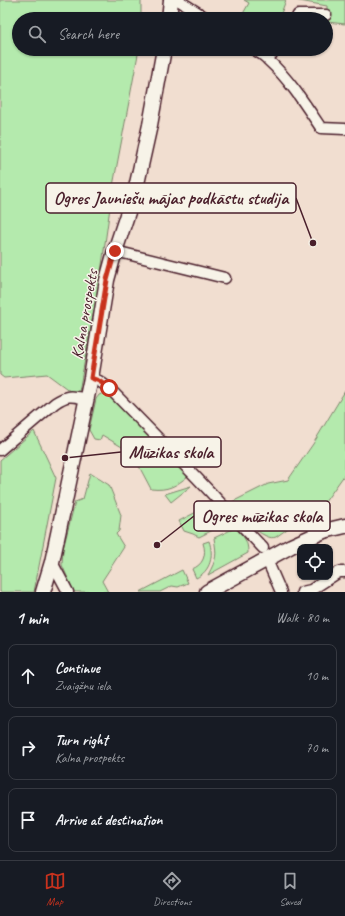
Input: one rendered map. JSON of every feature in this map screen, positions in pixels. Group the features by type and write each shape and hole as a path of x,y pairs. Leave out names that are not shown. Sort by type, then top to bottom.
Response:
{"main road":[{"path":"170,12 171,0"},
{"name":"Kalna prospekts","path":"43,592 52,562 87,399 107,280 136,188 150,125 163,56"},
{"path":"207,592 265,554 291,546 318,534 342,527"}],"street":[{"path":"178,0 197,12"},
{"path":"264,56 268,59 297,93 322,128 345,129"},
{"path":"115,251 225,278"},
{"path":"91,378 99,381 109,388 200,481 265,554 281,592"},
{"path":"0,450 55,403 65,397 72,396 87,399"},
{"path":"52,562 68,592"},
{"path":"309,591 339,572 345,572"}],"green space":[{"path":"0,0 141,0 141,12 12,12 12,56 138,56 113,186 101,272 78,397 47,374 4,378 0,375"},
{"path":"244,0 286,0 282,12 244,12 249,3"},
{"path":"294,0 345,0 345,24 333,23 333,12 327,12 327,6"},
{"path":"345,391 345,474 325,502 276,537 267,537 261,534 252,526 232,502 268,484 288,480 313,444"},
{"path":"106,392 188,476 180,483 171,487 151,489 132,453 102,435 100,440 94,439 89,430 96,399 99,395"},
{"path":"34,431 56,478 34,592 0,592 0,460"},
{"path":"90,473 109,485 121,515 119,531 116,534 124,547 102,581 108,592 74,592 62,565 63,549 75,502 83,499"},
{"path":"191,486 171,502 165,494"},
{"path":"212,504 229,522 199,537 184,531 179,521"},
{"path":"235,528 245,539 248,553 208,575 216,557 214,538"},
{"path":"209,541 211,552 210,562 205,571 196,578 192,569 199,565 203,559 205,552 203,543"},
{"path":"182,570 188,583 178,587 172,586 160,592 140,592"}],"place":[{"name":"Ogres Jauniešu mājas podkāstu studija","path":"313,243"},
{"name":"Mūzikas skola","path":"65,458"},
{"name":"Ogres mūzikas skola","path":"157,545"}],"route":[{"path":"109,388 105,384 91,378 107,280 115,251"}]}
